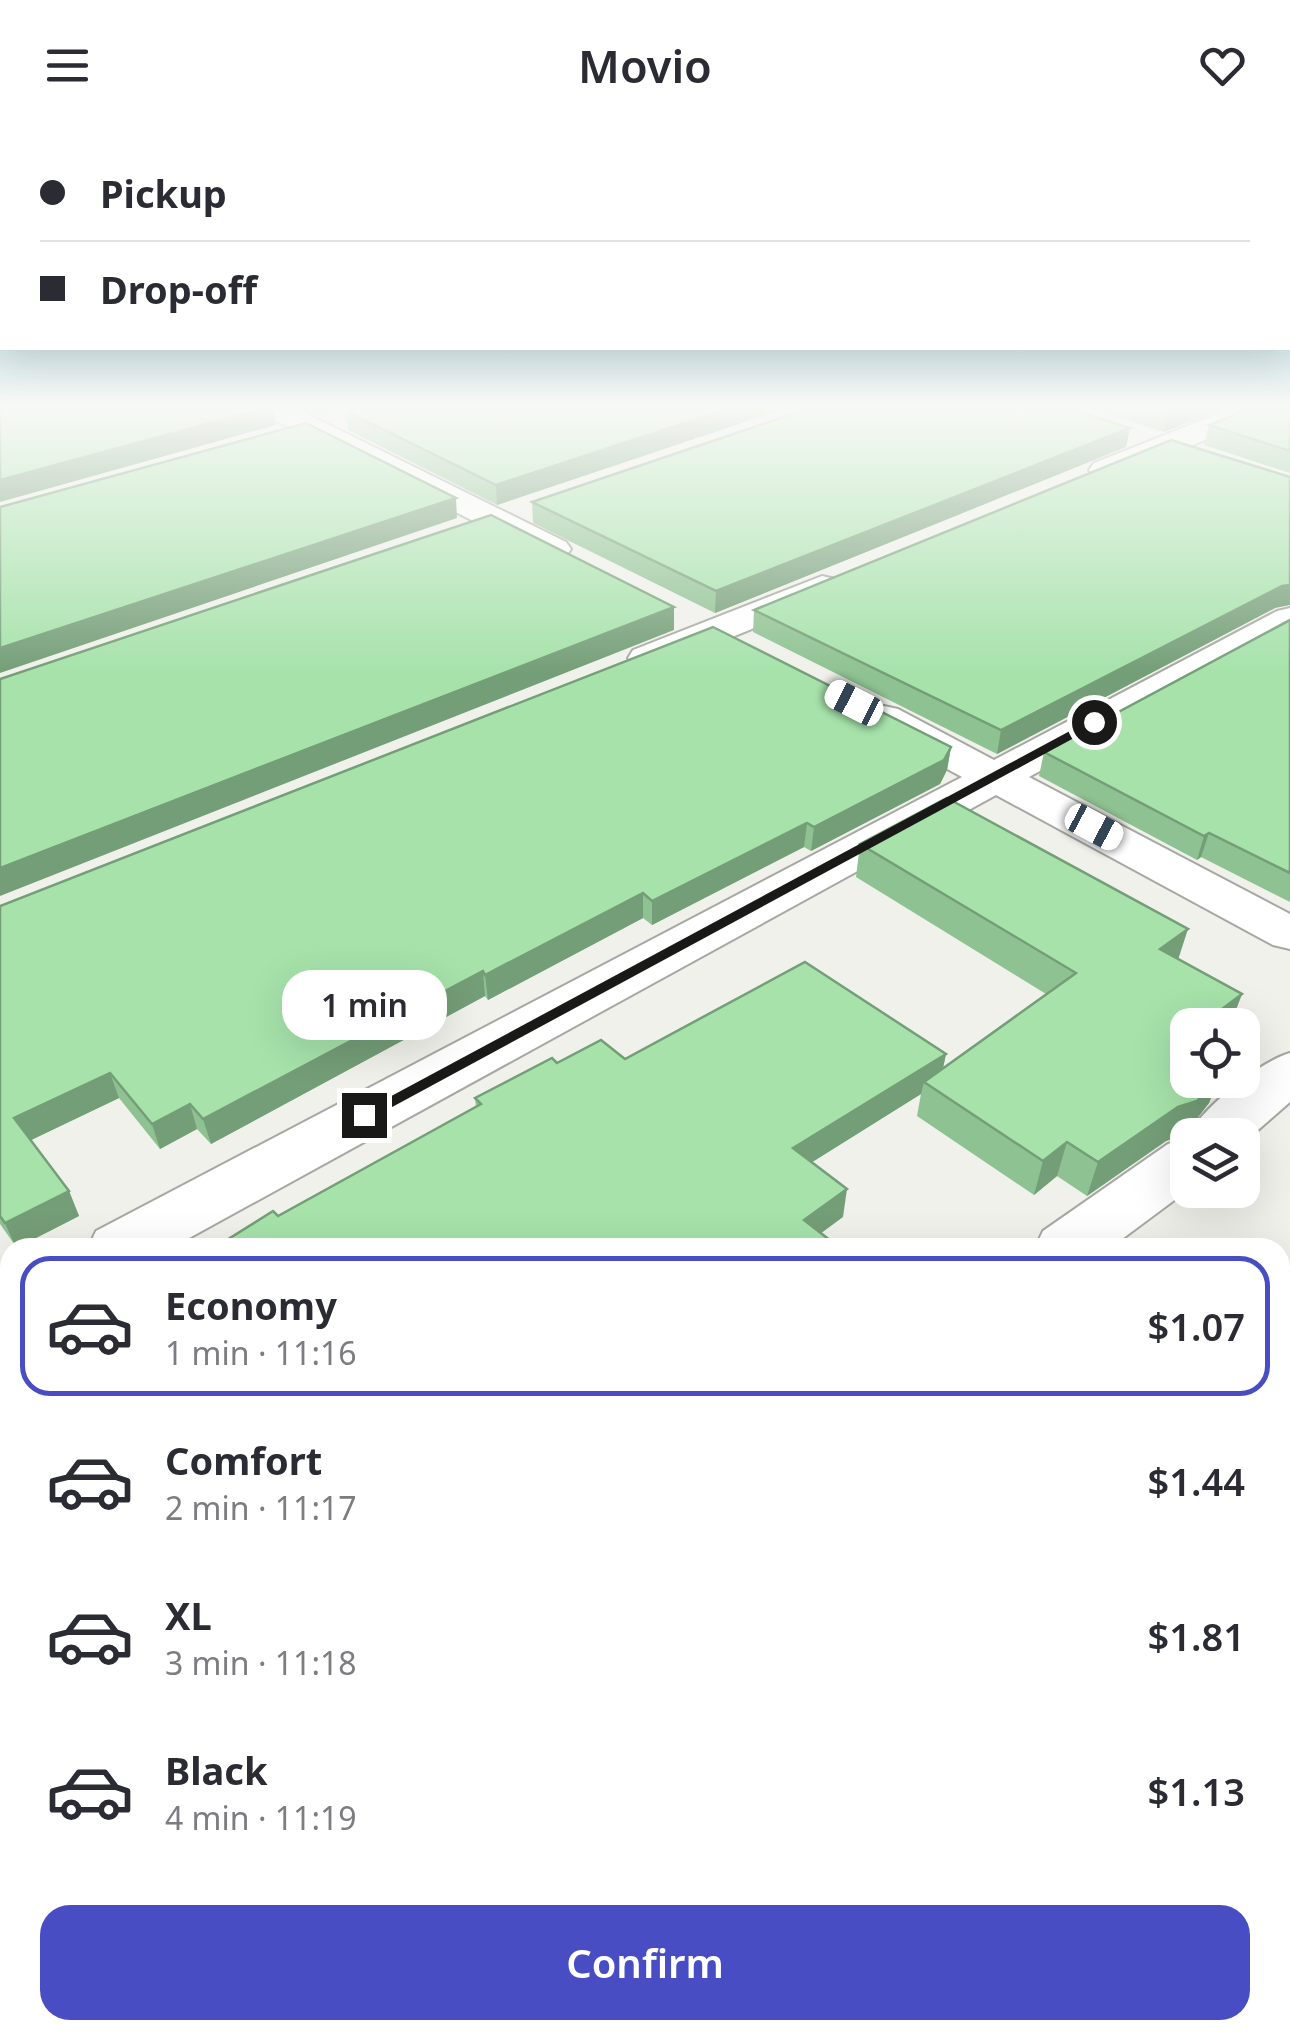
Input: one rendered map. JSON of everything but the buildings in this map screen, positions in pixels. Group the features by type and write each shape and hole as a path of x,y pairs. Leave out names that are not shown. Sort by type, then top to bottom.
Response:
{"street":[{"path":"450,496 581,563"},
{"path":"462,533 535,508"},
{"path":"622,668 857,572"},
{"path":"664,606 749,649"},
{"path":"137,1238 1290,618"},
{"path":"854,703 995,774 1290,934"},
{"path":"1236,1118 1290,1072"},
{"path":"1079,1238 1170,1172"}],"route":[{"path":"364,1115 1094,722"}]}
